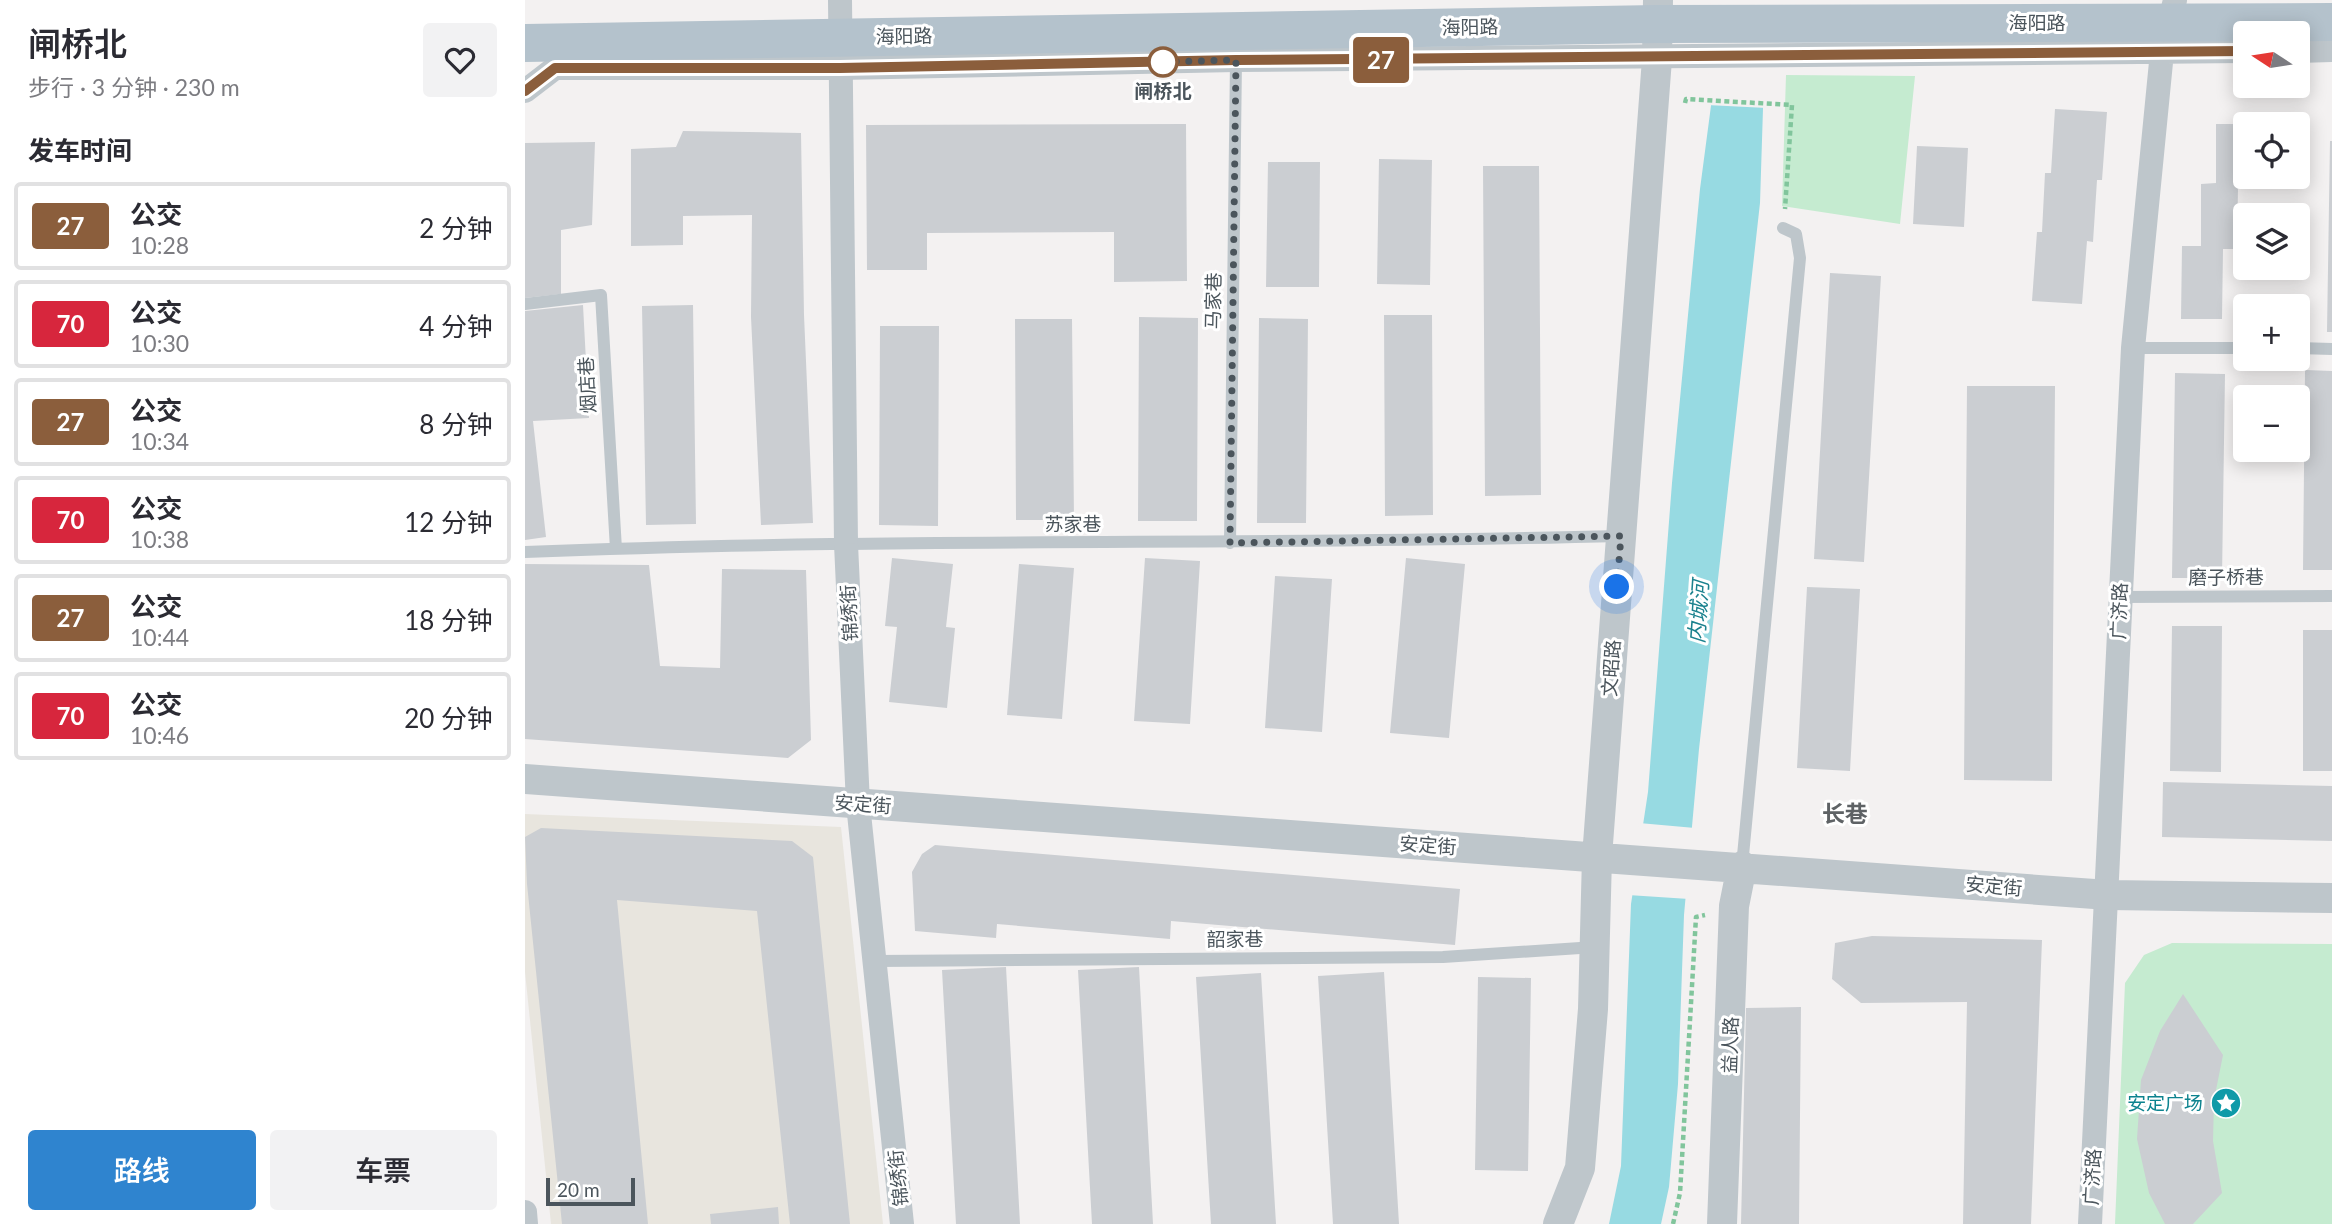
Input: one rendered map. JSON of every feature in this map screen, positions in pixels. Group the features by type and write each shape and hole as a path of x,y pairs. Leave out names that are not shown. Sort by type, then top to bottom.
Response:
{"main road":[{"name":"海阳路","path":"531,45 840,35 1657,28 1703,40 1794,40 2168,25 2332,22"}],"street":[{"path":"2168,25 2233,47"},
{"name":"广济路","path":"2090,1224 2133,348 2168,25"},
{"path":"525,91 555,68 840,35 1236,60 1657,28"},
{"name":"文昭路","path":"1558,1224 1580,1168 1595,947 1607,858 1621,536 1657,28"},
{"name":"锦绣街","path":"840,35 846,544 858,804 902,1224"},
{"path":"2310,51 2332,50"},
{"name":"安定街","path":"525,779 2108,895 2332,898"},
{"name":"益人路","path":"1722,1224 1735,866"},
{"path":"525,1212 526,1224"}],"lane":[{"name":"马家巷","path":"1230,543 1236,60"},
{"path":"1735,866 1800,258 1796,234 1783,228"},
{"name":"烟店巷","path":"525,304 601,295 616,549"},
{"path":"2133,348 2233,348"},
{"path":"2310,348 2332,349"},
{"name":"苏家巷","path":"525,552 846,544 1230,543 1621,536"},
{"name":"磨子桥巷","path":"2120,597 2332,596"},
{"name":"韶家巷","path":"875,961 1443,957 1595,947"}],"path":[{"path":"1686,99 1792,105"},
{"path":"1673,1224 1680,1193 1696,917 1734,906"}],"shaded area":[{"path":"525,814 841,827 883,1224 551,1224 525,972"}],"green space":[{"path":"1786,75 1915,76 1900,224 1782,206"},
{"name":"安定广场","path":"2172,943 2332,944 2332,1224 2115,1224 2125,983 2144,955"}],"water":[{"name":"内城河","path":"1764,77 1760,203 1699,749 1684,915 1678,1084 1669,1187 1661,1224 1609,1224 1621,1166 1631,904 1648,792 1672,483 1700,189 1714,83"}],"pier":[{"path":"1711,0 1771,0 1767,108 1707,105"},
{"path":"1639,823 1695,828 1689,899 1628,895"}],"building":[{"path":"2055,109 2107,112 2102,180 2097,180 2093,242 2087,241 2082,304 2032,301 2037,232 2042,232 2045,173 2051,173"},
{"path":"1186,124 1187,281 1114,282 1114,232 927,233 927,270 867,270 866,125"},
{"path":"2216,124 2233,124 2233,189 2238,189 2238,203 2233,203 2233,249 2223,249 2222,319 2181,319 2182,246 2201,246 2201,184 2216,183"},
{"path":"683,131 801,133 804,315 813,523 761,525 751,317 752,215 683,216 683,245 631,246 631,149 676,147"},
{"path":"2330,141 2332,332 2327,332"},
{"path":"595,142 592,225 561,230 561,294 525,298 525,143"},
{"path":"1917,146 1968,148 1964,227 1913,224"},
{"path":"1379,159 1432,160 1430,285 1377,284"},
{"path":"1268,162 1320,162 1319,287 1266,287"},
{"path":"1483,166 1539,166 1541,495 1485,496"},
{"path":"1830,273 1881,276 1864,562 1814,559"},
{"path":"583,305 589,418 533,421 546,537 525,540 525,311"},
{"path":"693,305 696,524 646,525 642,306"},
{"path":"1384,315 1432,315 1433,515 1385,516"},
{"path":"1139,317 1198,318 1197,521 1138,521"},
{"path":"1259,318 1308,319 1306,523 1257,523"},
{"path":"1015,319 1072,319 1074,520 1016,520"},
{"path":"880,326 939,326 938,526 879,525"},
{"path":"2305,371 2332,371 2332,570 2303,570 2304,462 2310,462 2310,385 2305,385"},
{"path":"2175,373 2225,374 2222,578 2172,578"},
{"path":"1967,386 2055,386 2052,781 1964,780"},
{"path":"892,558 953,564 946,627 955,628 947,708 889,702 897,627 885,626"},
{"path":"1145,558 1200,561 1190,724 1134,721"},
{"path":"1406,558 1465,564 1449,738 1390,733"},
{"path":"525,564 649,565 660,666 720,668 722,569 806,570 811,740 788,758 525,739"},
{"path":"1019,564 1074,568 1062,719 1007,715"},
{"path":"1275,576 1332,579 1322,732 1265,728"},
{"path":"1807,587 1860,589 1850,771 1797,768"},
{"path":"2172,626 2222,626 2221,772 2170,771"},
{"path":"2303,630 2332,630 2332,771 2303,771"},
{"path":"2163,782 2332,786 2332,841 2162,837"},
{"path":"541,828 792,841 813,857 850,1224 790,1224 757,911 617,900 648,1224 562,1224 527,884 525,837"},
{"path":"935,845 1460,889 1455,945 1171,921 1170,939 997,924 996,938 915,931 912,872 922,854"},
{"path":"1872,936 2042,940 2031,1224 1963,1224 1967,1002 1861,1003 1832,979 1835,943"},
{"path":"1006,967 1020,1224 956,1224 942,970"},
{"path":"1139,967 1153,1224 1092,1224 1078,970"},
{"path":"1384,972 1399,1224 1333,1224 1318,976"},
{"path":"1261,973 1276,1224 1211,1224 1196,977"},
{"path":"1478,977 1531,978 1528,1171 1475,1170"},
{"path":"2183,994 2223,1055 2214,1100 2213,1141 2222,1193 2193,1224 2165,1224 2149,1193 2137,1139 2141,1080 2160,1031"},
{"path":"1801,1007 1799,1224 1741,1224 1746,1008"},
{"path":"778,1207 779,1224 711,1224 710,1214"}],"bus line":[{"name":"27","path":"525,91 555,68 840,68 1236,60 1657,59 2233,51"}],"place":[{"name":"闸桥北","path":"1163,62"},
{"name":"安定广场","path":"2226,1103"}],"district":[{"name":"长巷","path":"1845,814"}],"route":[{"path":"1163,62 1157,62 1236,60 1230,543 1410,542 1621,536 1617,587"}]}
